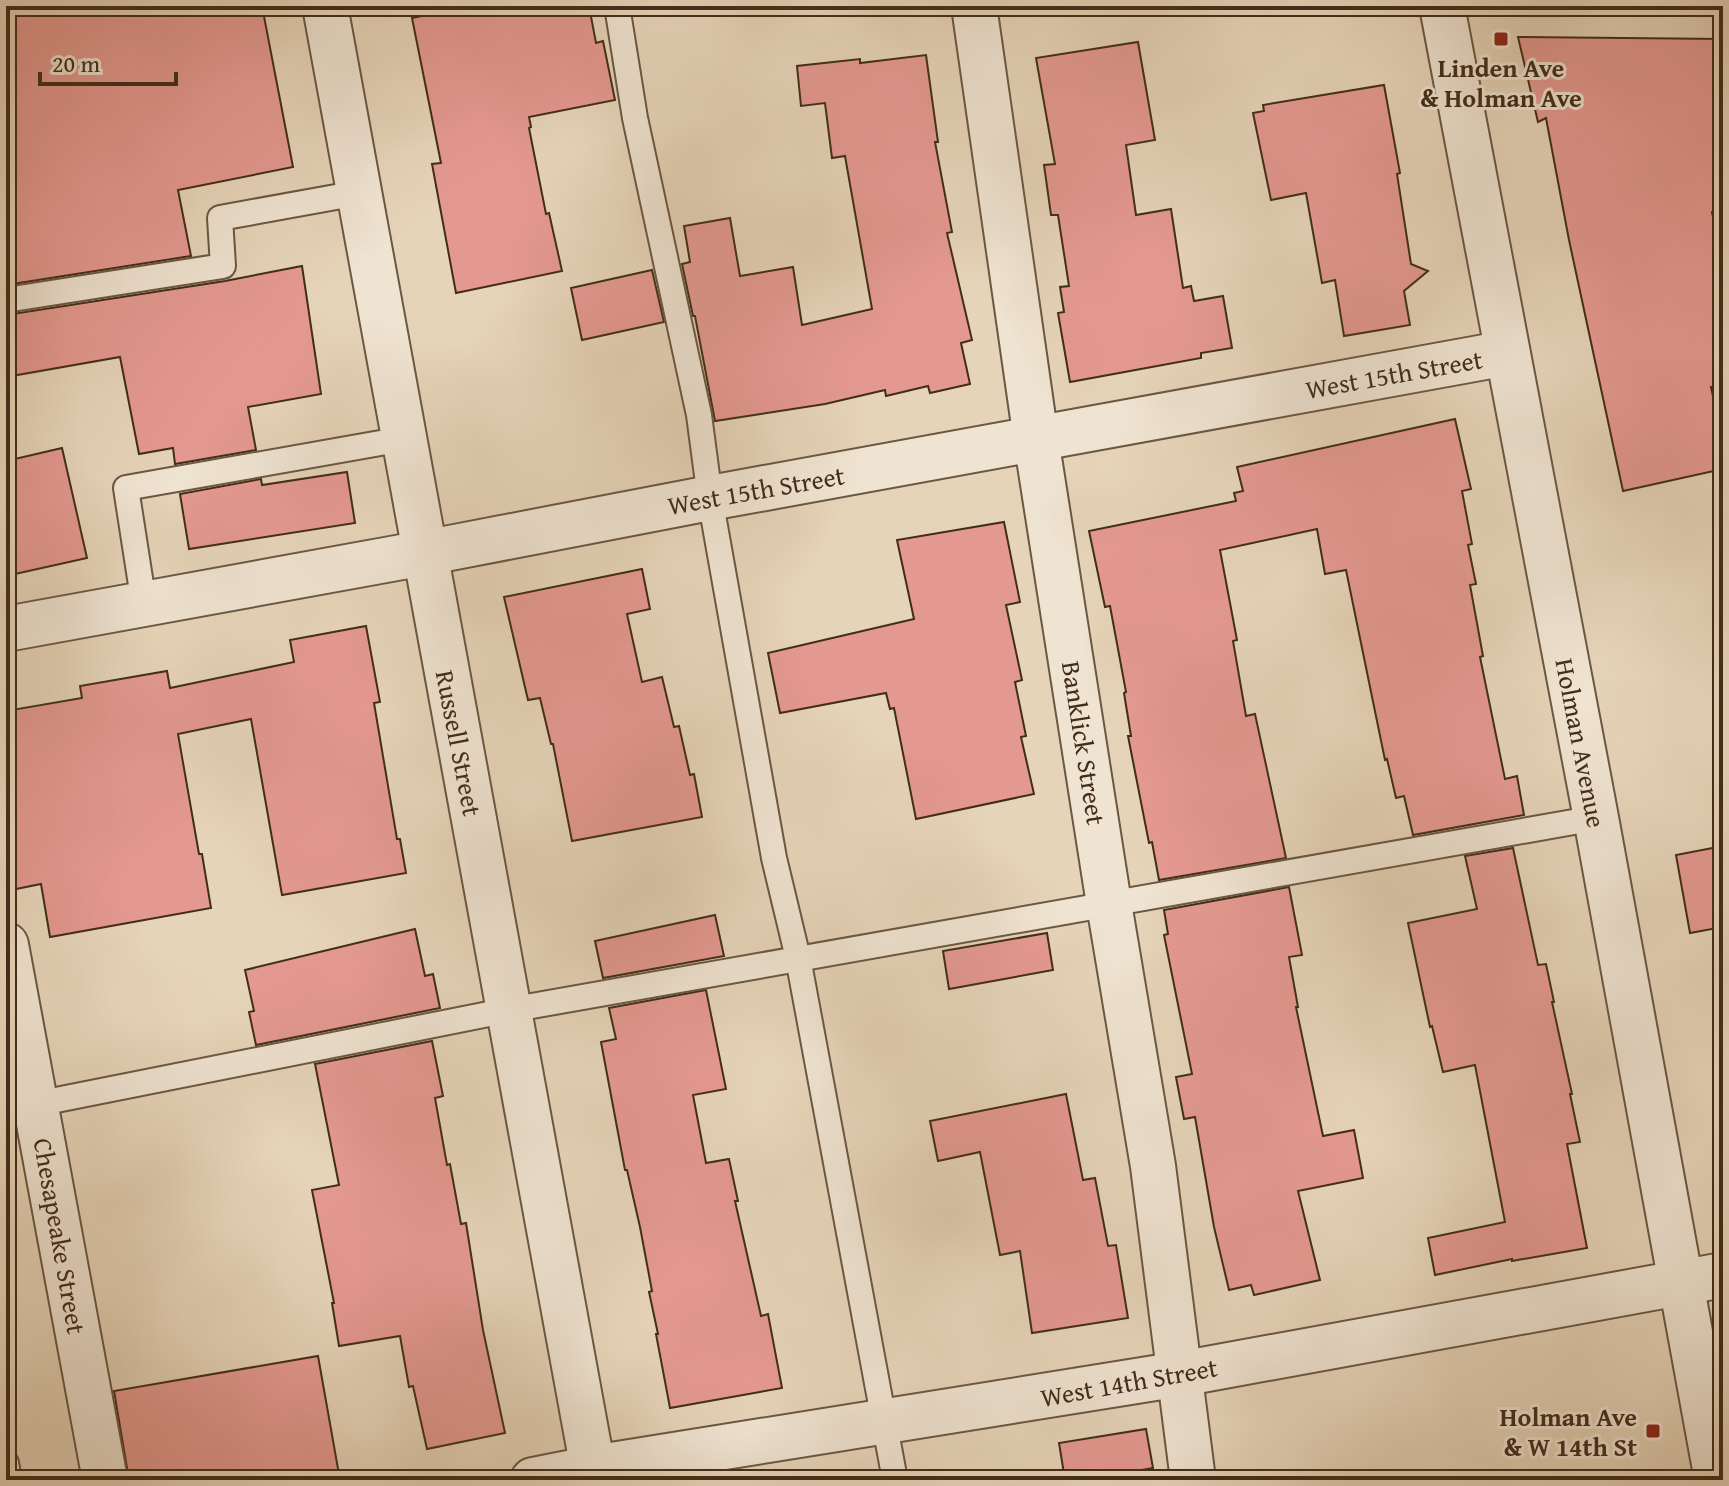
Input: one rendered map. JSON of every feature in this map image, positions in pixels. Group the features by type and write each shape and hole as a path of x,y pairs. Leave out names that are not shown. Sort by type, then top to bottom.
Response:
{"street":[{"name":"Russell Street","path":"325,6 594,1474"},
{"name":"Banklick Street","path":"974,6 1036,439 1153,1166 1193,1480"},
{"name":"Holman Avenue","path":"1442,6 1596,818 1717,1480"},
{"name":"West 15th Street","path":"6,629 1507,353"},
{"name":"Chesapeake Street","path":"6,945 105,1480"},
{"name":"West 14th Street","path":"533,1480 594,1474 1180,1374 1723,1275"}],"lane":[{"path":"617,6 635,118 699,415 710,498 774,858 798,958 895,1480"},
{"path":"6,300 223,266 220,218 358,193"},
{"path":"144,604 126,488 403,439"},
{"path":"36,1104 509,1010 1596,818"},
{"path":"6,1463 9,1480"}],"building":[{"path":"6,6 262,6 293,167 178,190 191,256 6,285"},
{"path":"470,6 589,6 596,43 603,41 615,100 529,117 546,214 549,213 562,271 456,293 432,164 441,163 412,18"},
{"path":"1518,37 1723,39 1723,210 1712,212 1723,266 1723,385 1711,387 1723,443 1723,469 1623,491 1546,118 1538,122"},
{"path":"1138,42 1155,140 1126,145 1136,215 1171,209 1183,288 1191,286 1194,301 1223,296 1232,348 1201,353 1201,358 1070,382 1058,313 1064,312 1060,287 1069,286 1058,215 1051,215 1044,165 1055,164 1036,58"},
{"path":"926,55 938,142 935,142 952,232 947,233 972,340 961,343 970,384 930,393 928,386 886,396 885,390 825,404 715,421 682,264 690,262 684,226 730,218 740,276 793,267 802,325 872,309 845,156 832,158 825,103 801,106 797,66"},
{"path":"1384,85 1400,173 1397,174 1411,264 1428,271 1404,291 1410,325 1344,336 1335,280 1322,283 1306,193 1271,200 1253,113 1264,111 1263,105"},
{"path":"302,266 321,394 248,407 256,450 175,464 173,448 139,454 120,357 6,377 6,315"},
{"path":"652,270 664,322 582,340 571,288"},
{"path":"1455,419 1471,489 1462,491 1472,544 1468,545 1476,584 1470,585 1483,656 1480,657 1505,779 1517,776 1524,815 1413,835 1404,796 1396,798 1385,760 1346,570 1325,574 1317,529 1220,550 1237,640 1233,641 1246,716 1255,714 1286,858 1159,880 1128,736 1131,736 1126,692 1110,606 1105,607 1089,531 1236,501 1234,493 1243,491 1237,467"},
{"path":"62,448 87,558 6,576 6,461"},
{"path":"347,472 355,523 189,549 180,494 261,479 262,485"},
{"path":"1004,522 1020,602 1006,605 1022,680 1015,682 1026,736 1021,737 1034,794 916,819 894,708 890,709 886,693 780,713 768,653 914,619 897,540"},
{"path":"642,569 650,609 627,614 642,682 662,677 674,727 679,726 690,775 694,774 702,817 572,841 553,744 540,698 528,700 504,597"},
{"path":"366,626 380,702 374,703 397,839 400,839 406,873 282,895 251,719 178,734 211,908 50,937 41,884 16,889 6,837 6,711 82,698 80,686 167,671 170,688 294,662 290,640"},
{"path":"1723,846 1723,927 1690,933 1676,855"},
{"path":"1513,848 1538,965 1546,964 1572,1094 1580,1142 1567,1144 1587,1248 1435,1275 1428,1238 1505,1222 1475,1065 1443,1072 1408,923 1477,909 1465,856"},
{"path":"1289,887 1302,955 1289,957 1296,1007 1323,1136 1354,1130 1363,1178 1298,1191 1320,1280 1254,1295 1251,1285 1229,1290 1214,1227 1195,1117 1184,1119 1176,1077 1192,1074 1164,935 1168,934 1164,910"},
{"path":"715,915 724,956 603,978 595,941"},
{"path":"415,929 425,976 433,974 440,1008 256,1045 249,1012 254,1011 245,970"},
{"path":"1047,933 1053,970 949,989 943,951"},
{"path":"706,990 726,1089 693,1095 706,1163 729,1159 738,1201 735,1201 761,1316 768,1314 782,1388 670,1408 640,1227 625,1170 601,1042 616,1039 609,1008"},
{"path":"432,1041 443,1096 435,1098 447,1165 450,1164 461,1224 466,1223 483,1330 505,1433 427,1449 413,1386 409,1387 400,1336 339,1346 334,1303 312,1190 339,1185 315,1064"},
{"path":"1066,1094 1083,1180 1095,1178 1108,1246 1116,1245 1128,1318 1032,1333 1020,1251 1000,1255 980,1152 938,1161 930,1121"},
{"path":"318,1356 340,1480 129,1480 114,1391"},
{"path":"1146,1429 1153,1468 1125,1473 1127,1480 1065,1480 1059,1443"}],"place":[{"name":"Linden Ave & Holman Ave","path":"1501,39"},
{"name":"Holman Ave & W 14th St","path":"1653,1431"}]}
